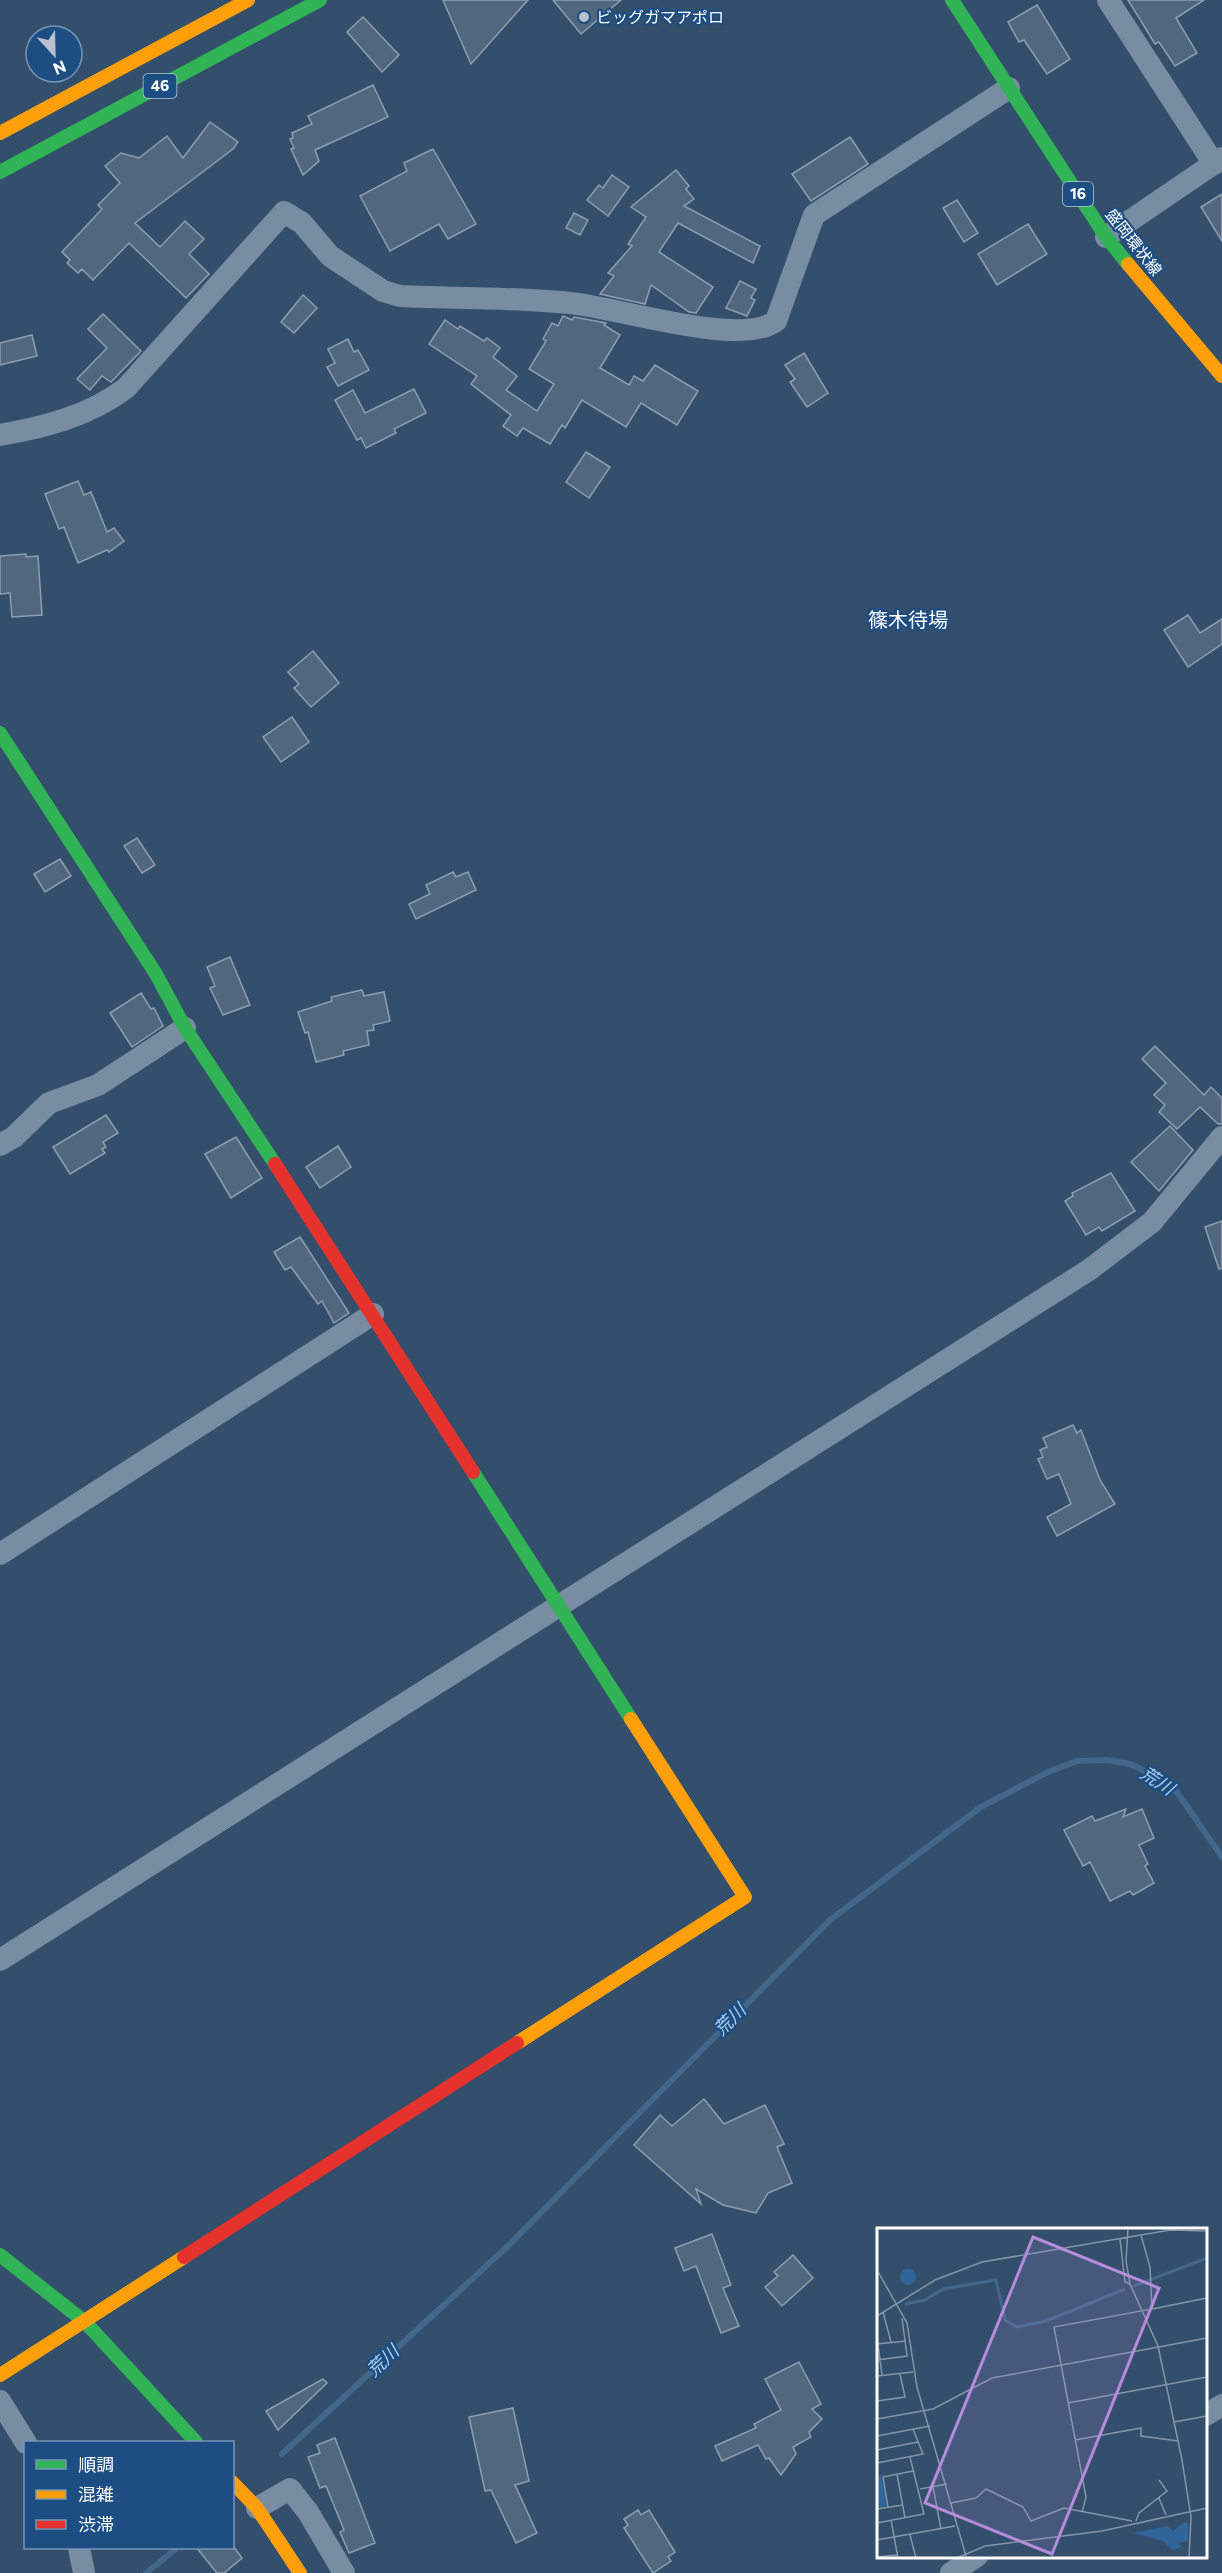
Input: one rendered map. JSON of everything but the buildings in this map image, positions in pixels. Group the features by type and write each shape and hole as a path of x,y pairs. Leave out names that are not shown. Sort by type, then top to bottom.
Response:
{"main road":[{"name":"46","path":"0,133 248,0"},
{"name":"46","path":"0,172 320,0"},
{"name":"盛岡環状線","path":"952,0 1106,237 1222,376"},
{"path":"0,733 156,974 185,1028 194,1038 373,1314 745,1898 0,2375"},
{"path":"0,2255 86,2322 195,2441"},
{"path":"234,2484 257,2508 300,2573"}],"street":[{"path":"1106,237 1218,161 1108,0"},
{"path":"0,435 49,426 108,401 126,388 284,212 302,223 330,256 382,291 400,296 571,303 696,326 752,331 767,327 776,321 814,215 1009,88"},
{"path":"0,1145 14,1137 49,1103 98,1085 185,1028"},
{"path":"0,1960 1089,1270 1152,1222 1222,1137"},
{"path":"0,1554 373,1314"},
{"path":"0,2401 25,2441"},
{"path":"1207,2414 1222,2405"},
{"path":"257,2508 290,2489 308,2512 344,2573"},
{"path":"79,2549 84,2573"},
{"path":"951,2573 974,2558"}],"waterway":[{"name":"荒川","path":"282,2454 508,2246 830,1920 981,1807 1048,1772 1077,1761 1108,1760 1130,1764 1156,1776 1177,1792 1222,1857"},
{"name":"荒川","path":"146,2573 176,2549"}],"traffic: fast":[{"path":"0,172 320,0"},
{"path":"952,0 1106,237 1128,264"},
{"path":"0,733 156,974 185,1028 275,1164"},
{"path":"473,1472 631,1719"},
{"path":"0,2255 85,2322 195,2441"}],"traffic: slow":[{"path":"0,133 248,0"},
{"path":"1128,264 1222,376"},
{"path":"517,2043 745,1897 631,1719"},
{"path":"0,2375 184,2257"},
{"path":"234,2484 257,2508 300,2573"}],"traffic: jam":[{"path":"275,1164 473,1472"},
{"path":"184,2257 517,2043"}],"place":[{"name":"ビッグガマアポロ","path":"584,17"}],"district":[{"name":"篠木待場","path":"908,620"}]}
